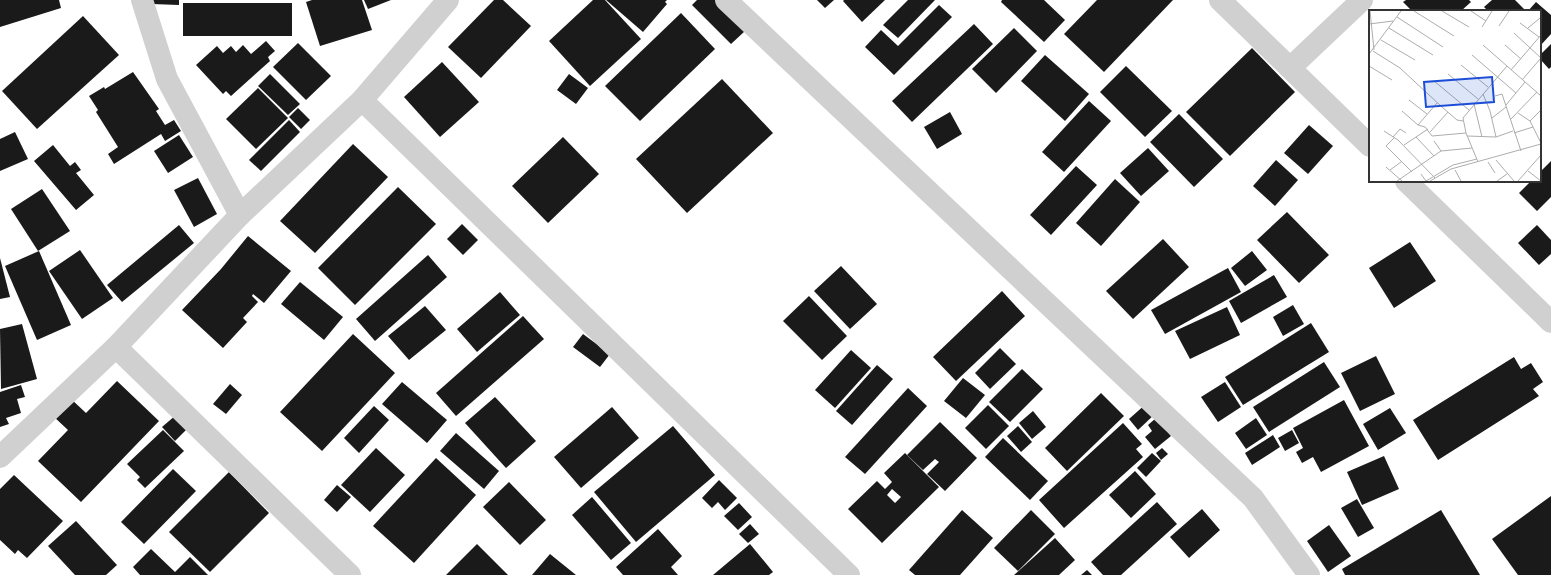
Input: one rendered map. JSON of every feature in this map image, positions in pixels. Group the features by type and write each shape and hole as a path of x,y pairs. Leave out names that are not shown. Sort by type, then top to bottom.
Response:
{"street":[{"path":"142,0 167,79 240,215"},
{"path":"0,457 116,347 240,215 362,100 448,0"},
{"path":"726,0 1253,498 1310,575"},
{"path":"1220,0 1369,145"},
{"path":"1290,68 1362,0"},
{"path":"362,100 849,575"},
{"path":"1407,182 1551,322"},
{"path":"116,347 350,575"}],"building":[{"path":"0,0 59,0 61,8 0,27"},
{"path":"152,0 179,0 179,5 152,4"},
{"path":"312,0 362,0 372,30 320,46 306,2"},
{"path":"364,0 391,0 368,9"},
{"path":"494,0 503,0 531,26 481,78 448,47"},
{"path":"593,0 605,0 641,39 590,86 549,41"},
{"path":"606,0 667,0 665,2 667,4 643,32"},
{"path":"697,0 715,0 745,31 731,44 692,5"},
{"path":"817,0 834,0 825,8"},
{"path":"885,0 862,22 843,1"},
{"path":"908,0 935,0 898,38 883,25"},
{"path":"1002,0 1044,0 1065,20 1044,42 1001,2"},
{"path":"1097,0 1173,0 1104,72 1064,34"},
{"path":"1406,0 1469,0 1471,2 1462,10 1411,10 1403,2"},
{"path":"1492,0 1515,0 1524,9 1487,10 1484,7"},
{"path":"1536,2 1551,15 1551,34 1541,45 1541,10 1529,10"},
{"path":"183,3 292,3 292,36 183,36"},
{"path":"939,5 952,17 894,75 865,47 881,30 898,46"},
{"path":"681,13 715,49 640,121 605,86"},
{"path":"83,16 119,55 37,129 2,91"},
{"path":"974,24 993,44 912,122 892,101"},
{"path":"1014,28 1037,51 996,93 972,69"},
{"path":"266,41 275,51 268,57 270,61 231,96 226,91 223,94 196,65 217,46 223,53 231,46 236,52 243,45 251,54"},
{"path":"298,43 331,76 306,100 273,67"},
{"path":"1551,44 1551,67 1549,69 1541,60 1541,54"},
{"path":"1252,48 1295,92 1230,156 1186,112"},
{"path":"1045,55 1089,94 1065,121 1021,81"},
{"path":"442,62 479,102 440,137 404,97"},
{"path":"1126,66 1172,111 1145,137 1100,92"},
{"path":"133,72 159,109 156,111 165,125 174,120 181,131 165,141 161,134 114,164 108,154 118,147 96,112 98,110 89,96 104,87 105,89"},
{"path":"270,74 300,104 288,115 258,86"},
{"path":"569,74 588,88 576,104 557,90"},
{"path":"722,79 773,133 687,213 636,159"},
{"path":"258,88 288,118 256,149 226,119"},
{"path":"1089,101 1111,121 1064,172 1042,152"},
{"path":"298,108 310,120 301,129 289,117"},
{"path":"950,112 962,134 937,149 924,127"},
{"path":"1179,114 1223,159 1194,187 1150,142"},
{"path":"289,120 300,132 261,171 249,160"},
{"path":"1309,125 1333,146 1308,174 1284,153"},
{"path":"15,132 28,159 0,171 0,139"},
{"path":"179,135 193,157 168,173 154,151"},
{"path":"563,137 599,174 548,223 512,186"},
{"path":"353,144 388,177 315,253 280,221"},
{"path":"53,145 70,166 75,162 81,170 76,173 94,195 76,210 34,161"},
{"path":"1148,148 1169,171 1141,196 1120,173"},
{"path":"1276,160 1298,180 1275,206 1253,186"},
{"path":"1551,161 1551,197 1537,211 1519,193 1530,182 1541,182 1541,171"},
{"path":"1076,166 1097,185 1051,235 1030,215"},
{"path":"198,178 217,214 194,227 174,190"},
{"path":"1115,179 1140,202 1101,246 1076,223"},
{"path":"398,187 436,224 355,305 318,268"},
{"path":"42,189 70,231 38,251 11,209"},
{"path":"1287,212 1329,255 1299,283 1257,240"},
{"path":"462,224 478,240 463,255 447,239"},
{"path":"179,225 194,243 122,302 107,285"},
{"path":"1537,225 1551,240 1551,254 1539,265 1518,243"},
{"path":"248,236 291,271 264,303 253,294 252,296 258,302 243,318 247,322 223,348 182,310 221,269"},
{"path":"1163,239 1189,267 1133,319 1106,291"},
{"path":"1410,242 1436,281 1394,308 1369,268"},
{"path":"80,250 113,298 82,319 49,271"},
{"path":"39,251 71,325 37,340 5,266"},
{"path":"1252,251 1267,270 1245,286 1231,268"},
{"path":"428,255 447,277 375,341 356,319"},
{"path":"0,258 10,297 0,299"},
{"path":"841,266 877,304 850,329 814,291"},
{"path":"1228,268 1241,292 1165,334 1151,310"},
{"path":"1274,275 1287,297 1241,323 1229,301"},
{"path":"300,282 343,317 324,340 281,304"},
{"path":"1002,291 1025,316 956,381 933,357"},
{"path":"500,292 520,315 477,352 457,329"},
{"path":"809,296 847,336 822,360 783,321"},
{"path":"1293,305 1304,324 1283,336 1273,317"},
{"path":"425,306 446,330 409,360 388,336"},
{"path":"1227,307 1240,335 1190,359 1175,331"},
{"path":"523,316 544,339 456,416 436,393"},
{"path":"1311,323 1329,352 1243,405 1225,377"},
{"path":"22,324 37,379 1,389 0,329"},
{"path":"353,334 395,373 322,451 280,412"},
{"path":"583,334 610,354 600,367 573,347"},
{"path":"1000,348 1016,364 990,389 975,373"},
{"path":"851,350 871,368 835,408 815,390"},
{"path":"1376,356 1395,394 1360,411 1341,373"},
{"path":"1514,357 1521,369 1531,363 1543,382 1533,389 1539,396 1438,460 1413,420"},
{"path":"1324,362 1340,387 1269,432 1253,407"},
{"path":"877,365 893,379 852,425 836,411"},
{"path":"1022,369 1043,389 1010,422 989,402"},
{"path":"963,378 985,395 966,418 944,401"},
{"path":"117,381 159,421 81,502 38,461 68,430 53,416 70,398 86,413"},
{"path":"402,382 447,420 427,443 382,404"},
{"path":"1225,382 1241,407 1218,422 1201,397"},
{"path":"230,384 242,395 226,414 213,404"},
{"path":"21,385 25,397 17,399 21,413 6,418 9,424 0,427 0,392"},
{"path":"908,388 927,406 865,474 845,457"},
{"path":"1101,393 1124,416 1067,471 1045,448"},
{"path":"495,397 536,441 506,468 465,423"},
{"path":"1344,400 1369,446 1321,472 1313,457 1302,463 1296,452 1303,448 1293,428"},
{"path":"1147,403 1156,413 1138,430 1129,419"},
{"path":"988,405 1009,426 986,449 965,428"},
{"path":"374,406 389,420 359,453 344,438"},
{"path":"612,407 639,438 581,488 554,457"},
{"path":"1390,408 1406,433 1378,450 1363,424"},
{"path":"1033,411 1046,427 1032,439 1019,423"},
{"path":"176,415 188,428 175,441 162,427"},
{"path":"1156,418 1171,436 1155,449 1145,437 1152,431 1148,425"},
{"path":"1256,418 1267,435 1246,449 1235,433"},
{"path":"940,422 977,458 945,491 927,474 939,462 935,459 923,470 907,455"},
{"path":"1123,423 1142,444 1136,449 1143,457 1064,528 1039,500"},
{"path":"673,426 715,475 636,542 594,492"},
{"path":"1018,426 1032,442 1021,452 1007,436"},
{"path":"163,430 184,451 145,488 137,480 140,477 127,464"},
{"path":"1292,430 1299,443 1285,451 1278,438"},
{"path":"456,433 499,471 484,489 440,451"},
{"path":"1273,435 1280,447 1252,465 1245,453"},
{"path":"1003,438 1048,481 1030,500 985,457"},
{"path":"376,448 405,475 370,512 341,485"},
{"path":"1162,448 1168,454 1161,460 1156,453"},
{"path":"905,453 939,487 882,543 848,509 877,481 885,489 892,482 884,473","holes":["892,489 901,497 895,503 887,495"]},
{"path":"1152,453 1161,461 1146,477 1137,468"},
{"path":"1384,456 1399,489 1362,505 1347,472"},
{"path":"436,458 476,495 414,563 373,526"},
{"path":"173,469 196,491 144,544 121,522"},
{"path":"1135,471 1156,494 1131,518 1109,495"},
{"path":"229,472 269,513 210,572 169,532"},
{"path":"14,475 63,521 27,558 18,550 15,554 0,540 0,489"},
{"path":"719,480 737,498 725,510 718,502 712,508 702,498"},
{"path":"509,482 546,520 520,545 483,507"},
{"path":"337,485 351,497 337,512 324,500"},
{"path":"1551,496 1551,575 1518,575 1492,539"},
{"path":"592,497 631,543 611,560 572,515"},
{"path":"1357,499 1374,528 1358,537 1341,508"},
{"path":"1157,502 1177,524 1121,575 1103,575 1091,562"},
{"path":"739,503 752,517 738,530 724,516"},
{"path":"1202,509 1220,530 1189,558 1170,537"},
{"path":"962,510 993,538 960,575 915,575 909,570"},
{"path":"1031,510 1055,534 1018,571 994,548"},
{"path":"1441,510 1480,575 1345,575 1342,569"},
{"path":"76,521 117,565 106,575 75,575 48,546"},
{"path":"750,524 759,534 748,543 739,534"},
{"path":"1329,525 1351,556 1328,572 1307,541"},
{"path":"658,529 682,556 671,567 678,575 623,575 616,567"},
{"path":"1055,538 1075,560 1059,575 1014,575"},
{"path":"477,544 508,575 446,575"},
{"path":"750,544 773,572 769,575 713,575"},
{"path":"151,549 175,572 190,557 208,575 140,575 133,567"},
{"path":"550,554 576,575 532,575"},
{"path":"1087,570 1092,575 1081,575"}]}
